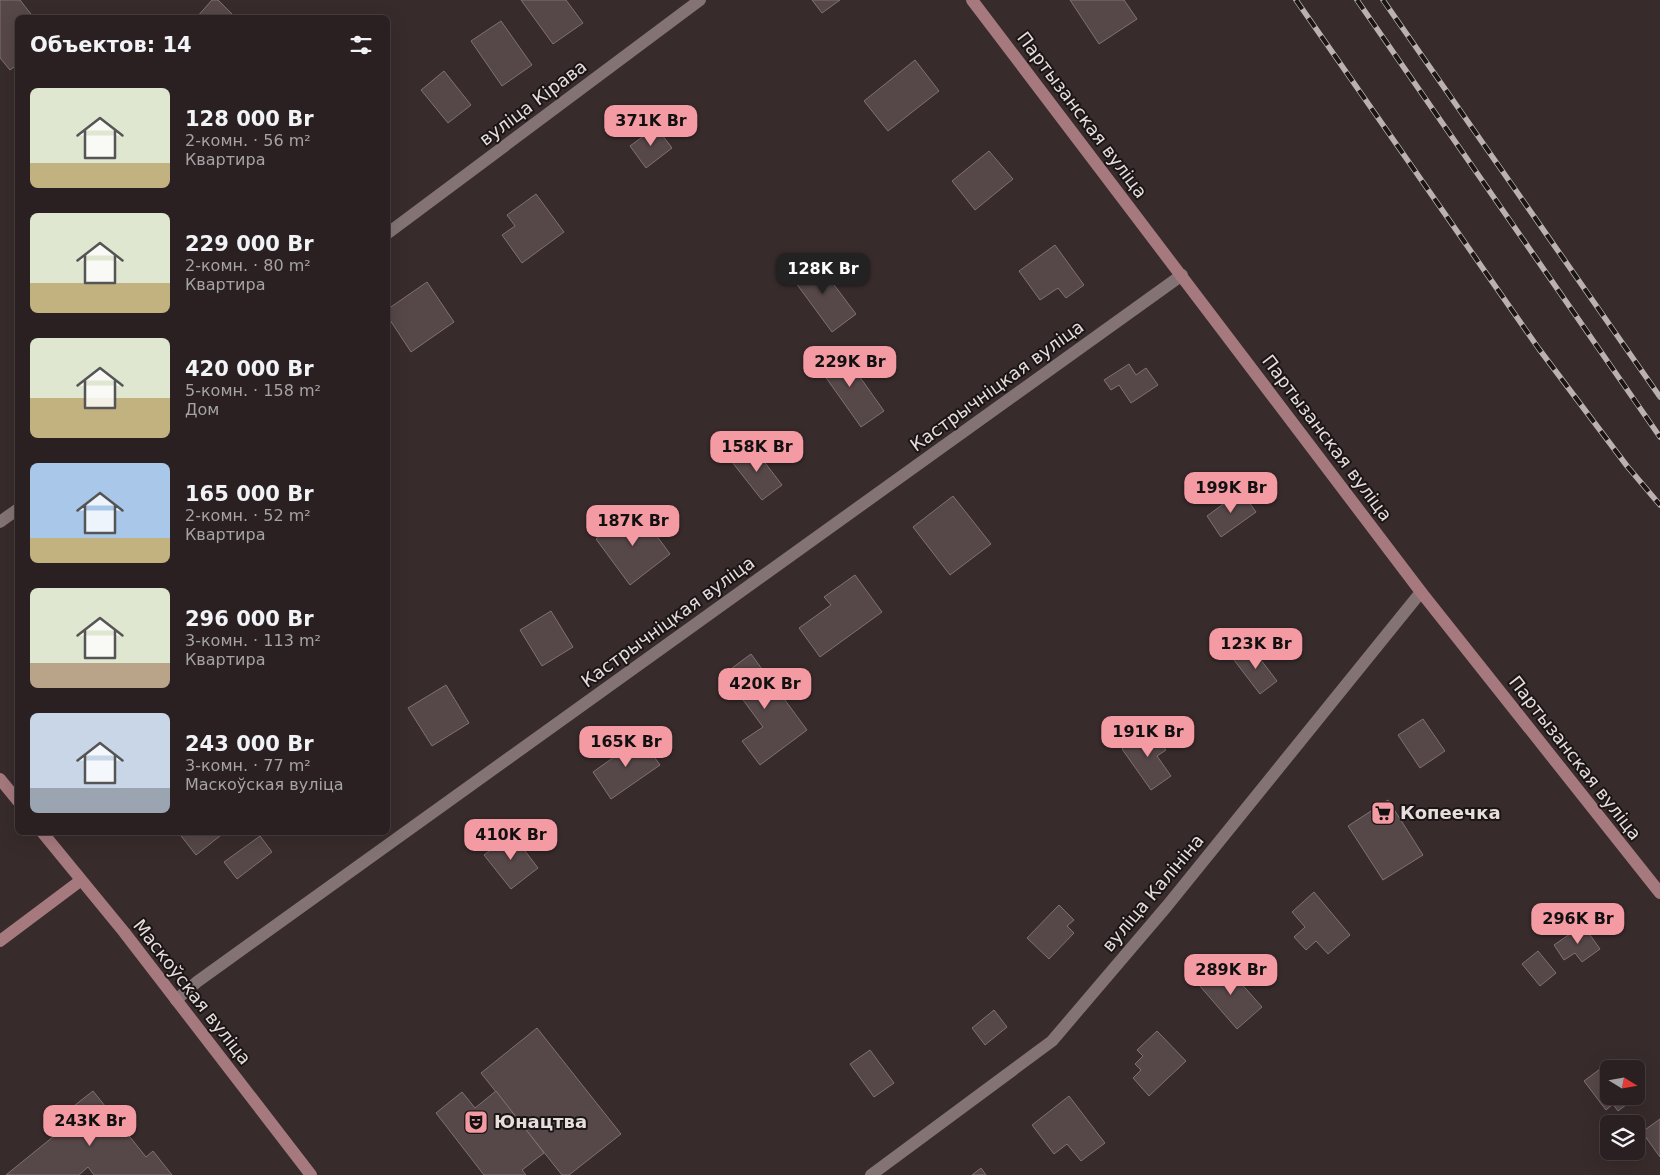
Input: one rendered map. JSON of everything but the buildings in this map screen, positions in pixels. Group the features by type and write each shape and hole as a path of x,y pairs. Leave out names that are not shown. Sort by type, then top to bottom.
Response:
{"street":[{"name":"вуліца Кірава","path":"390,232 700,0"},
{"name":"Партызанская вуліца","path":"972,0 1421,592 1660,893"},
{"name":"Кастрычніцкая вуліца","path":"176,1000 198,981 1182,275"},
{"path":"0,522 15,511"},
{"name":"вуліца Калініна","path":"871,1175 1052,1041 1166,906 1421,592"},
{"path":"0,779 15,797"},
{"name":"Маскоўская вуліца","path":"44,835 80,882 124,932 312,1175"},
{"path":"0,942 80,882"}],"railway":[{"path":"1296,0 1539,349 1627,466 1660,505"},
{"path":"1357,0 1660,437"},
{"path":"1383,0 1660,397"}],"place":[{"name":"Копеечка","path":"1383,813"},
{"name":"Юнацтва","path":"476,1122"}]}
